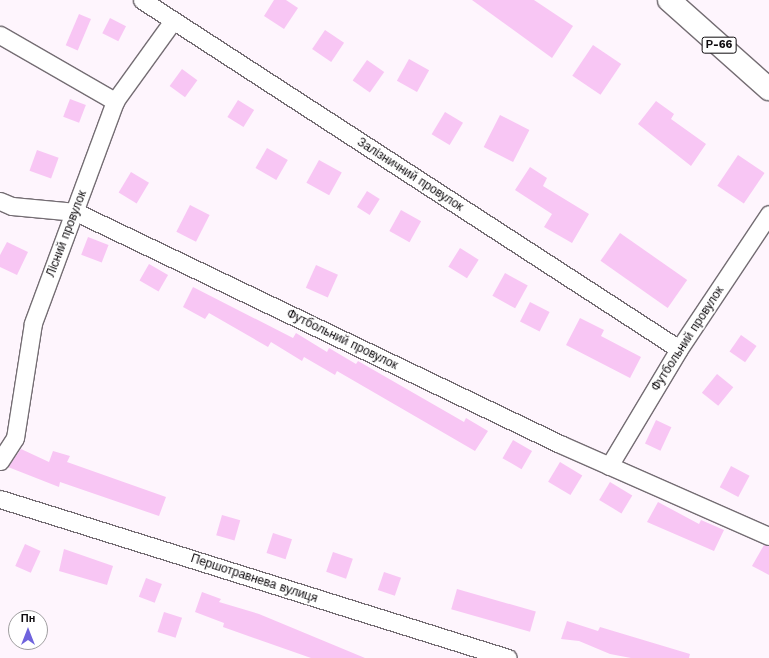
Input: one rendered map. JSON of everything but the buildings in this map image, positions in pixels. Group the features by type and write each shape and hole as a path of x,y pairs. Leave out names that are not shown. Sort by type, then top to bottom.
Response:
{"main road":[{"name":"Р-66","path":"669,0 769,89"}],"street":[{"name":"Залізничний провулок","path":"142,0 172,22 679,349"},
{"name":"Лісний провулок","path":"0,461 15,438 33,323 76,212 115,101 172,22"},
{"path":"0,35 115,101"},
{"path":"0,201 12,206 76,212"},
{"name":"Футбольний провулок","path":"76,212 609,466 769,536"},
{"name":"Футбольний провулок","path":"609,466 679,349 769,214"},
{"name":"Першотравнева вулиця","path":"0,499 508,658"}]}
